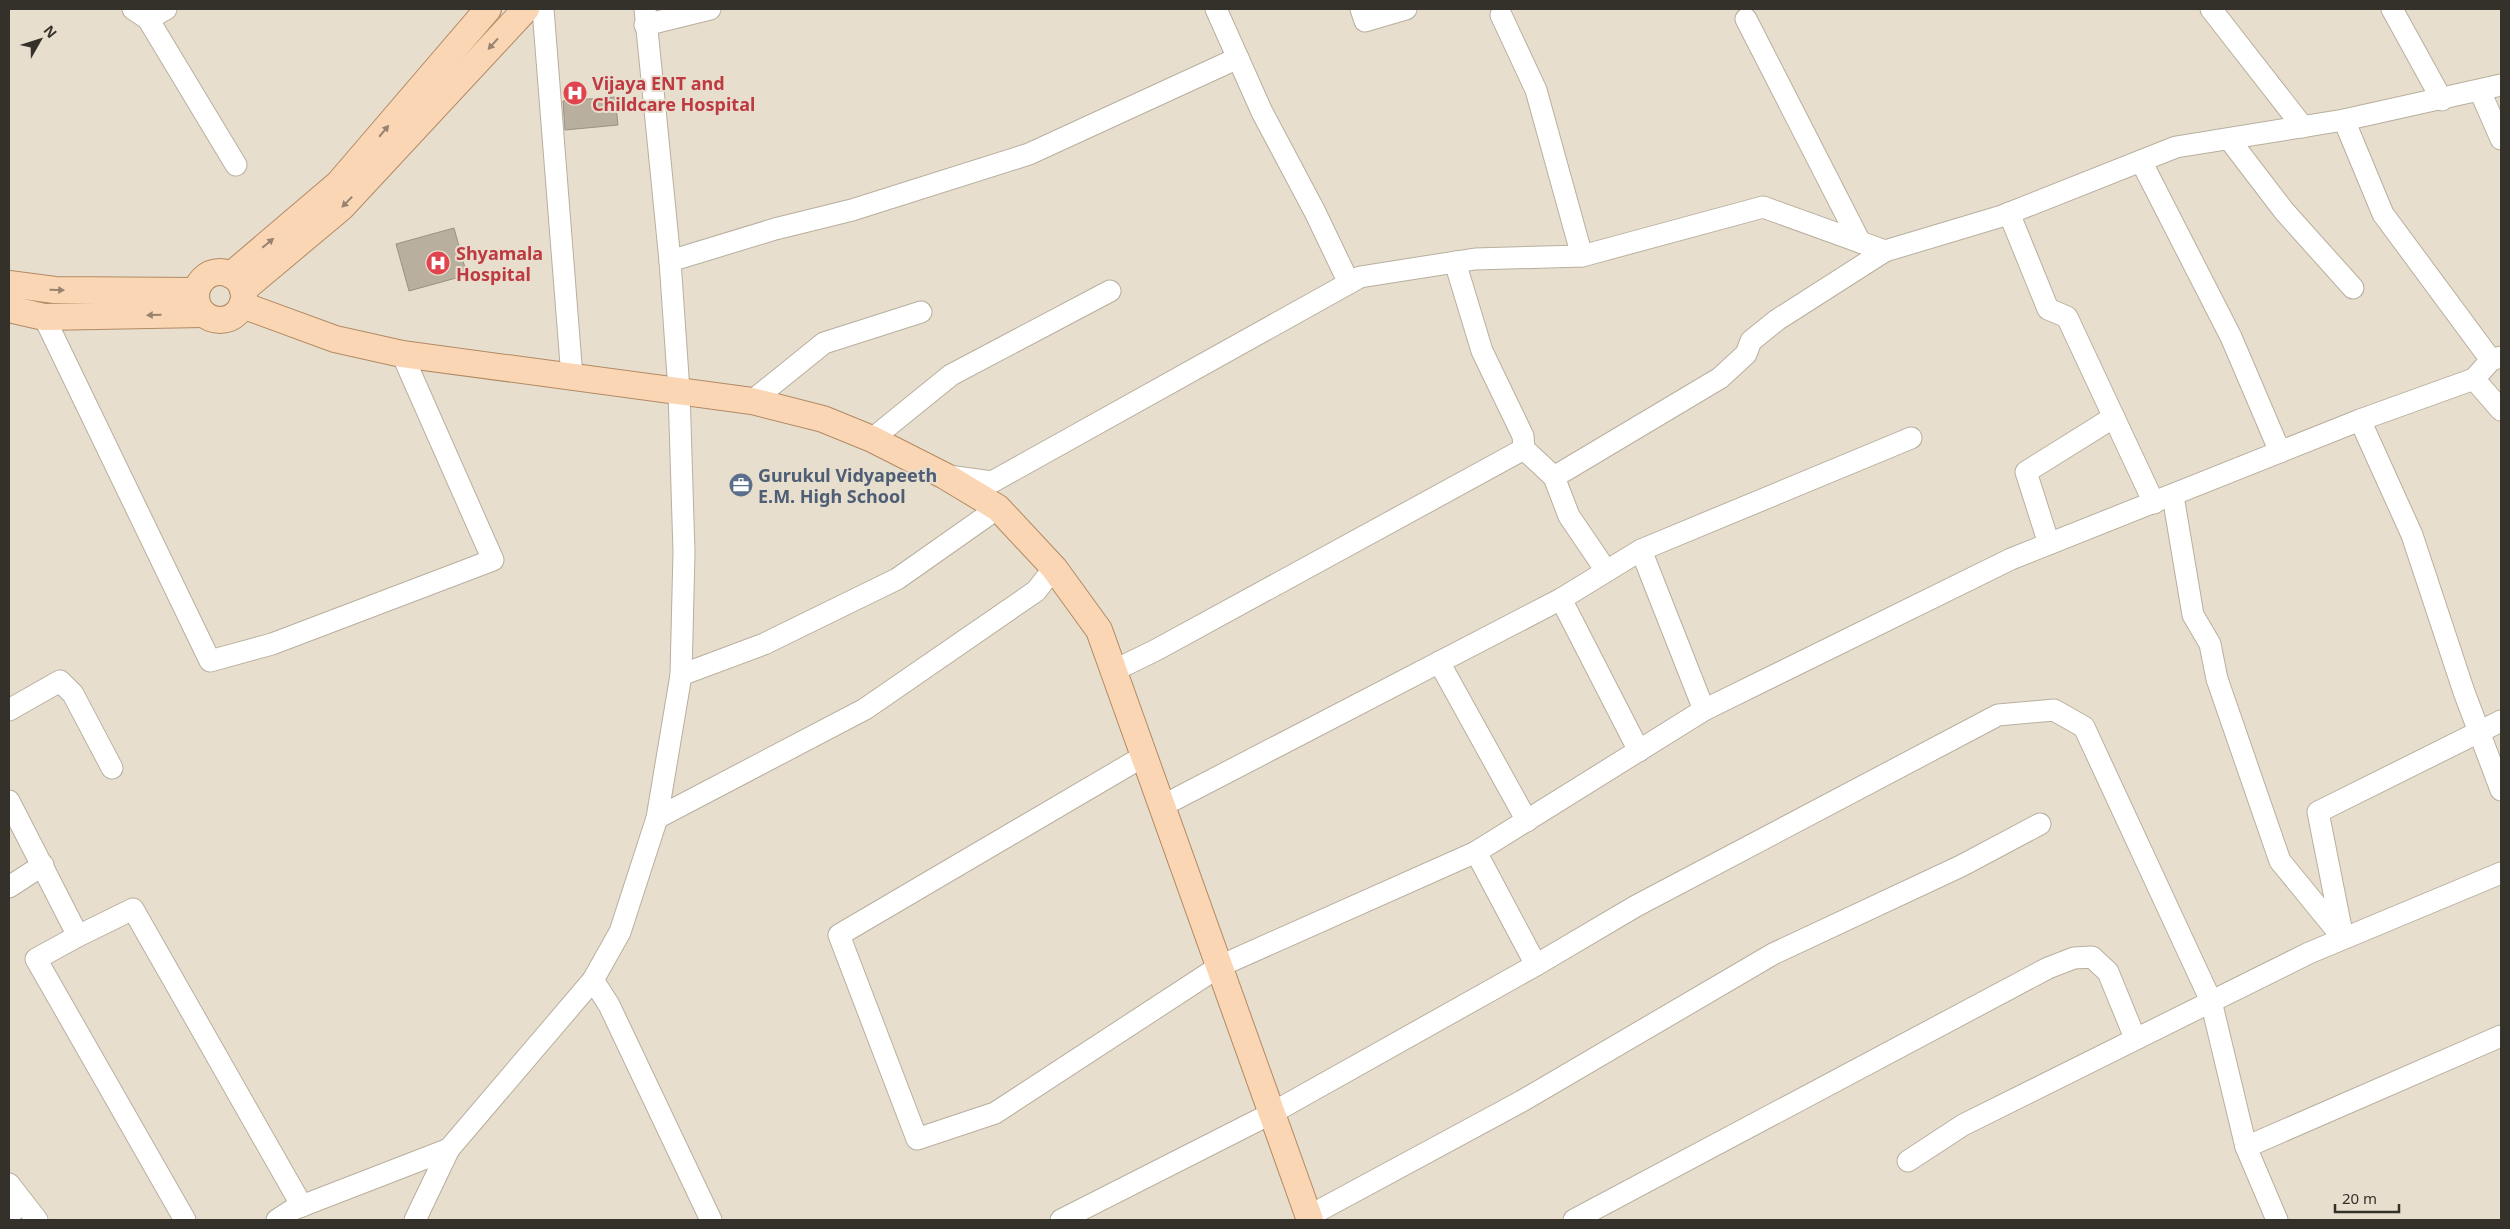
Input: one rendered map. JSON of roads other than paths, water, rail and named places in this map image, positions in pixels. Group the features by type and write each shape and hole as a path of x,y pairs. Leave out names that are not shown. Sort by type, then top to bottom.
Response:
{"main road":[{"path":"368,165 488,9"},
{"path":"526,9 368,165 338,184 239,290 238,312 225,320 210,318 200,302 199,283 212,273 219,272 239,290 335,339 402,354 752,401 823,419 872,439 945,476 998,508 1054,568 1099,630 1309,1218"},
{"path":"9,284 55,290 200,302"},
{"path":"9,308 44,317 200,302"}],"street":[{"path":"543,9 572,377"},
{"path":"415,1220 449,1149 594,980 620,932 657,818 681,675 684,552 679,391 670,261 645,17 710,9"},
{"path":"1216,9 1262,112 1315,212 1349,283"},
{"path":"1361,9 1366,20 1406,9"},
{"path":"2211,9 2302,127"},
{"path":"2392,9 2442,100"},
{"path":"1503,11 1536,90 1582,256"},
{"path":"149,12 236,165"},
{"path":"1746,19 1860,242"},
{"path":"670,261 775,229 852,210 1029,154 1238,58"},
{"path":"1554,477 1720,378 1746,354 1751,341 1776,320 1885,251 2009,213 2176,147 2344,120 2442,100 2501,85"},
{"path":"2480,91 2501,139"},
{"path":"1144,756 839,935 917,1139 995,1113 1220,966 1476,852 1704,710 2012,559 2360,420 2474,379 2496,359 2382,214 2344,120"},
{"path":"2229,139 2284,211 2353,288"},
{"path":"2141,161 2231,337 2280,452"},
{"path":"945,476 992,482 1360,277 1475,259 1582,256 1763,207 1885,251"},
{"path":"2009,213 2048,309 2067,316 2114,417 2163,500 2193,615 2210,644 2217,679 2280,861 2343,938"},
{"path":"1455,262 1482,351 1523,436 1524,449 1554,477 1569,516 1606,570"},
{"path":"872,439 951,375 1110,291"},
{"path":"752,401 824,343 921,312"},
{"path":"44,317 210,660 272,644 493,560 402,354"},
{"path":"2474,379 2501,410"},
{"path":"2049,544 2026,472 2114,417"},
{"path":"2360,420 2412,535 2501,790"},
{"path":"1162,806 1561,599 1641,550 1911,438"},
{"path":"1113,671 1156,650 1524,449"},
{"path":"681,675 764,644 898,579 998,508"},
{"path":"1641,550 1704,710"},
{"path":"657,818 864,709 1036,591 1054,568"},
{"path":"1561,599 1639,751"},
{"path":"1439,662 1527,821"},
{"path":"9,710 60,681 73,694 112,768"},
{"path":"1061,1220 1272,1113 1536,965 1636,906 1998,714 2054,710 2084,727 2211,1001 2246,1147 2277,1220"},
{"path":"2343,938 2318,812 2501,721"},
{"path":"9,801 44,865 78,936"},
{"path":"1309,1218 1522,1101 1773,954 1961,866 2040,824"},
{"path":"1476,852 1536,965"},
{"path":"9,887 44,865"},
{"path":"1908,1161 1963,1125 2309,952 2501,873"},
{"path":"184,1220 36,959 133,909 302,1206"},
{"path":"1574,1220 2048,968 2074,958 2092,957 2108,972 2135,1038"},
{"path":"594,980 610,1006 710,1220"},
{"path":"2246,1147 2501,1036"},
{"path":"277,1220 302,1206 449,1149"},
{"path":"9,1184 16,1209 37,1220"}],"place":[{"name":"Vijaya ENT and Childcare Hospital","path":"575,93"},
{"name":"Shyamala Hospital","path":"438,263"},
{"name":"Gurukul Vidyapeeth E.M. High School","path":"741,485"}]}
